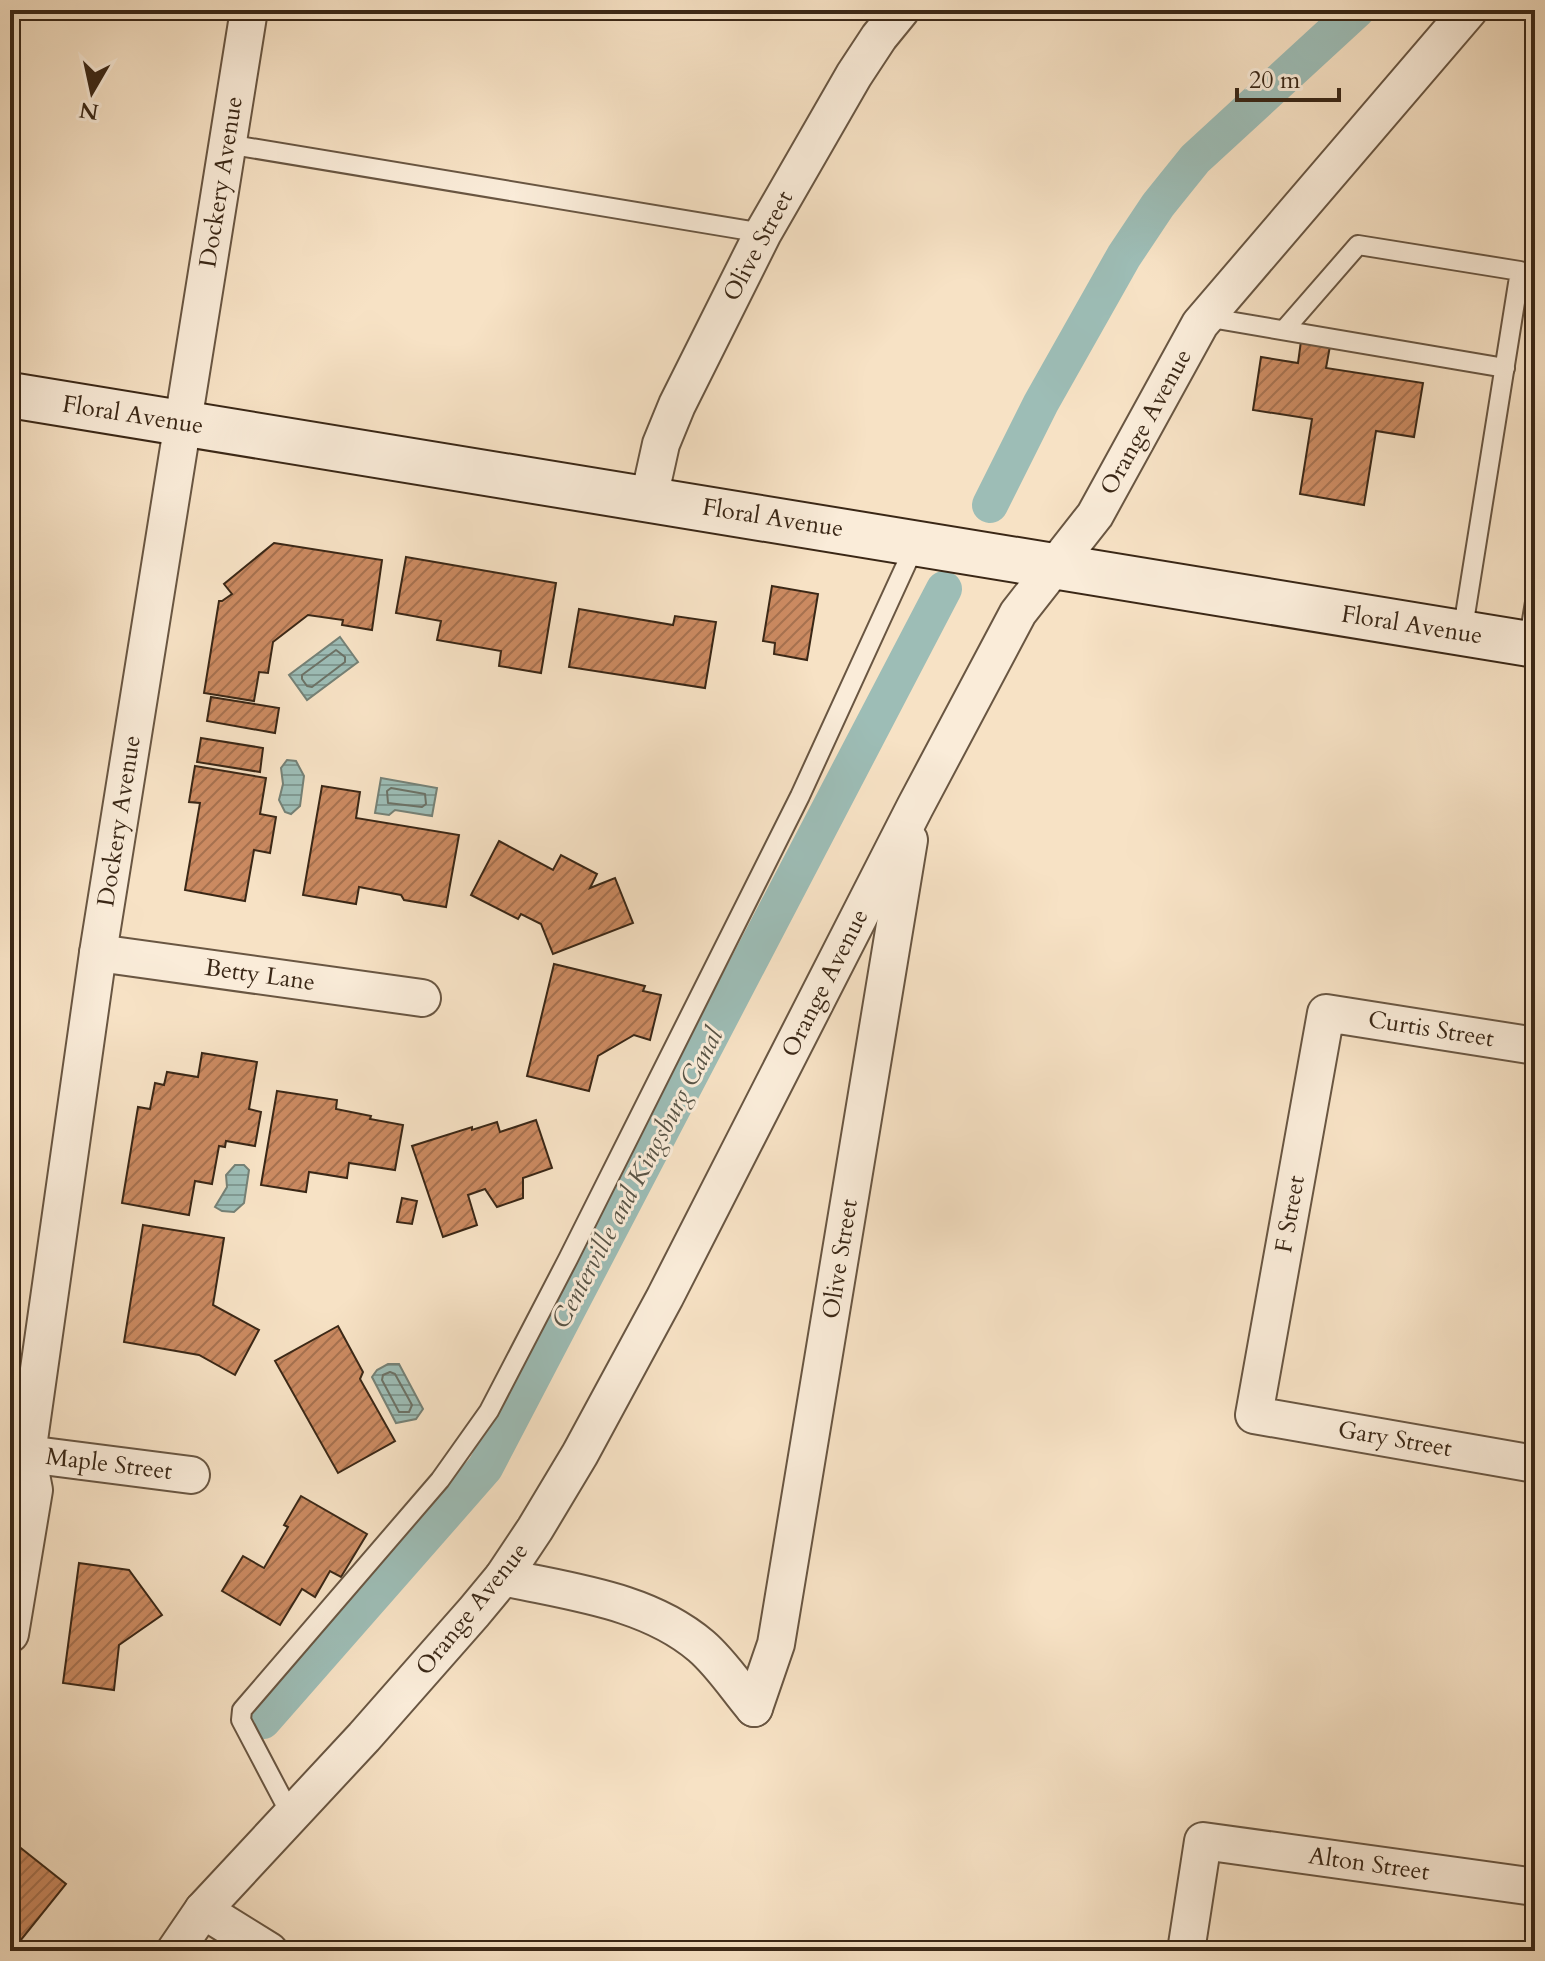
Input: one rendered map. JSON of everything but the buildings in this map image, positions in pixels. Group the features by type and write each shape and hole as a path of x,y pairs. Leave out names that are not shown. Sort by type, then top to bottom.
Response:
{"street":[{"name":"Dockery Avenue","path":"10,1634 34,1490 27,1454 98,953 249,10"},
{"name":"Olive Street","path":"649,498 661,444 677,405 763,233 854,75 901,10"},
{"name":"Orange Avenue","path":"175,1951 203,1910 364,1737 503,1577 535,1529 580,1454 665,1297 915,807 1018,613 1095,515 1205,317 1469,10"},
{"name":"Floral Avenue","path":"10,395 1462,634 1533,630"},
{"name":"Olive Street","path":"503,1577 613,1602 664,1621 702,1647 754,1708 776,1644 915,807"},
{"name":"Betty Lane","path":"98,953 422,998"},
{"name":"Curtis Street","path":"1326,1013 1535,1046"},
{"name":"F Street","path":"1254,1415 1326,1013"},
{"name":"Gary Street","path":"1254,1415 1535,1464"},
{"name":"Maple Street","path":"27,1454 191,1475"},
{"name":"Alton Street","path":"1186,1951 1203,1841 1535,1887"},
{"path":"203,1910 269,1951"}],"lane":[{"path":"227,144 763,233"},
{"path":"1284,330 1358,245 1520,271 1462,634"},
{"path":"1205,317 1505,368"},
{"path":"291,1815 241,1720 242,1710 440,1480 489,1411 800,796 917,542"}],"water":[{"path":"340,637 358,662 307,700 289,675"},
{"path":"287,760 296,761 304,776 300,806 291,814 285,812 279,800 283,784 281,768"},
{"path":"381,778 437,788 432,816 395,810 389,815 375,813"},
{"path":"235,1165 244,1165 249,1170 244,1203 234,1212 222,1211 215,1207 227,1187 226,1175"},
{"path":"388,1364 399,1364 423,1409 416,1419 396,1423 372,1377"}],"waterway":[{"name":"Centerville and Kingsburg Canal","path":"990,505 1041,403 1124,256 1158,205 1195,159 1357,10"},
{"name":"Centerville and Kingsburg Canal","path":"263,1721 485,1468 944,589"}]}
